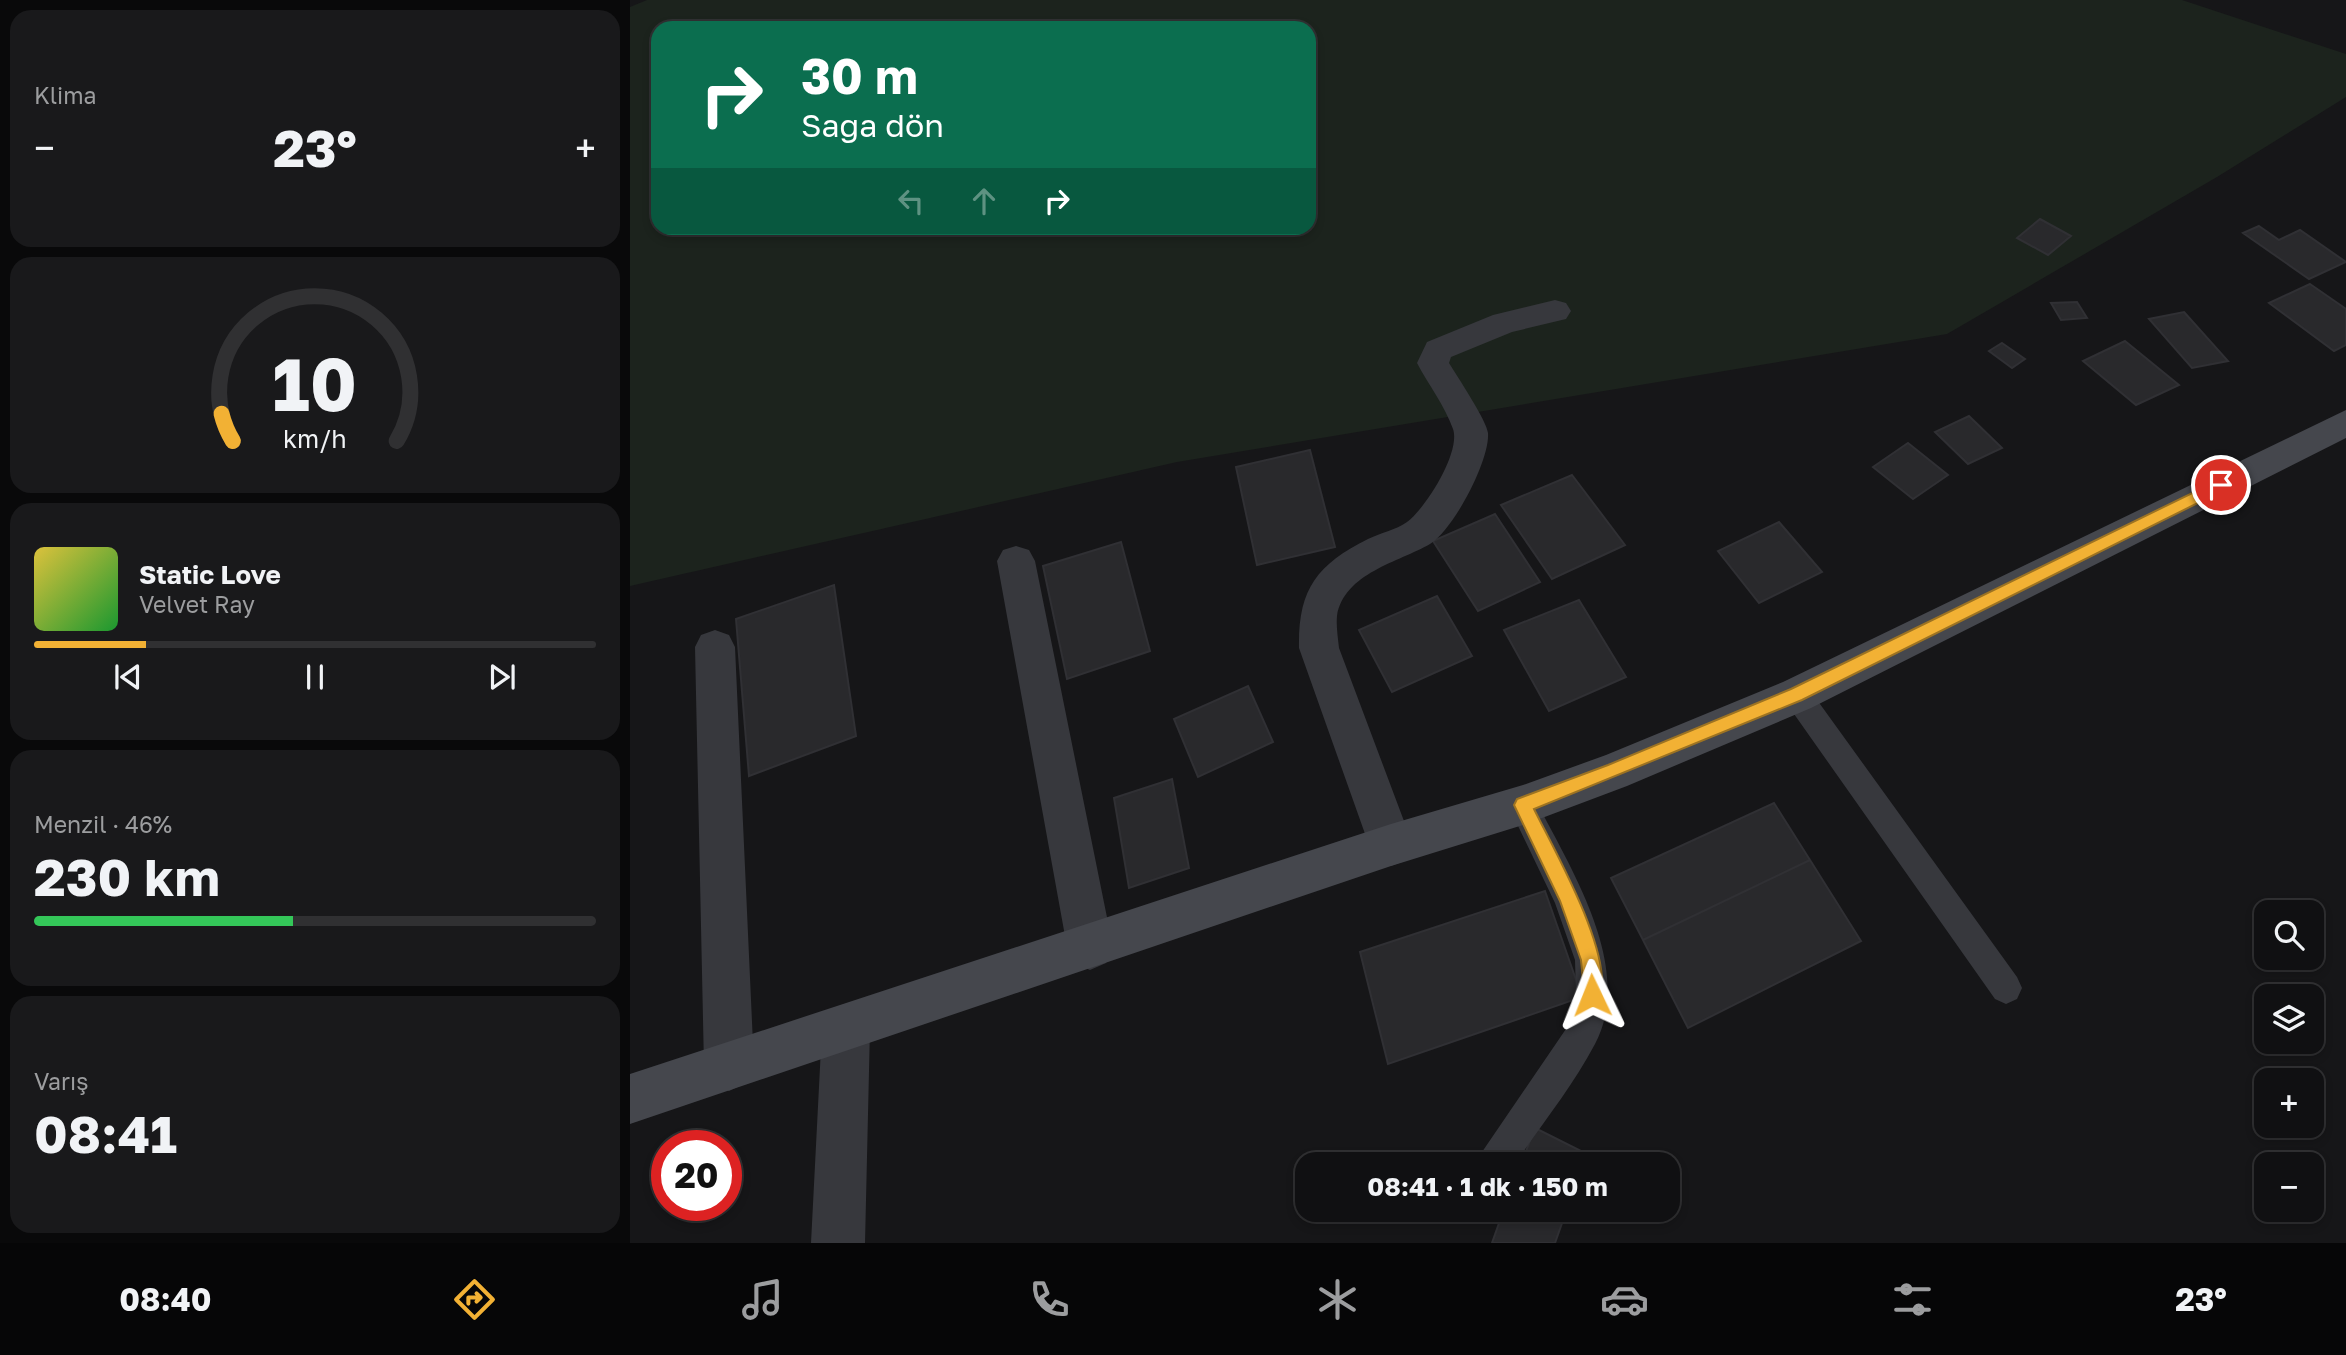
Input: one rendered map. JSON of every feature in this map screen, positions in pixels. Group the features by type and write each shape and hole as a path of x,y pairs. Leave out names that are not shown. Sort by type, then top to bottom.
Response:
{"main road":[{"path":"630,1099 1391,845 1523,805 1612,772 1797,695 2346,423"}],"street":[{"path":"1391,845 1318,648 1318,616 1329,589 1345,571 1380,550 1420,532 1442,505 1466,464 1471,431 1433,363 1438,350 1504,323 1555,311"},
{"path":"1016,561 1090,947"},
{"path":"715,647 729,1066"},
{"path":"838,1243 846,1028"}],"lane":[{"path":"1797,695 2006,988"},
{"path":"1502,1152 1583,1033 1592,995 1591,960 1568,897 1523,805"}],"shaded area":[{"path":"647,0 2182,0 2346,54 2346,97 2217,177 1947,334 1177,462 630,586 630,7"}],"building":[{"path":"2040,219 2071,236 2048,255 2017,238"},
{"path":"2259,226 2279,240 2300,230 2346,262 2309,279 2243,233"},
{"path":"2310,284 2346,309 2346,345 2334,351 2269,303"},
{"path":"2077,302 2087,318 2061,320 2051,303"},
{"path":"2184,312 2228,361 2192,368 2149,319"},
{"path":"2125,341 2179,385 2136,405 2083,361"},
{"path":"2002,343 2025,359 2012,368 1989,351"},
{"path":"1969,416 2002,448 1968,464 1935,432"},
{"path":"1908,443 1948,475 1913,499 1873,467"},
{"path":"1310,450 1335,547 1257,565 1236,467"},
{"path":"1572,475 1625,545 1552,579 1501,505"},
{"path":"1495,514 1540,582 1478,611 1433,541"},
{"path":"1779,522 1822,572 1759,603 1718,551"},
{"path":"1121,542 1150,651 1067,679 1043,566"},
{"path":"834,585 856,736 749,776 736,619"},
{"path":"1437,596 1472,656 1392,692 1359,630"},
{"path":"1579,600 1626,677 1549,711 1504,630"},
{"path":"1248,686 1273,742 1198,777 1174,719"},
{"path":"1172,779 1189,868 1129,888 1114,798"},
{"path":"1774,803 1810,860 1643,940 1611,878"},
{"path":"1810,860 1861,941 1688,1028 1643,940"},
{"path":"1545,891 1582,997 1388,1064 1360,952"},
{"path":"1535,1128 1583,1152 1526,1152"},
{"path":"1499,1222 1562,1222 1555,1243 1492,1243"}],"route":[{"path":"1592,995 1591,960 1568,897 1523,805 1612,772 1797,695 2221,485"}]}
